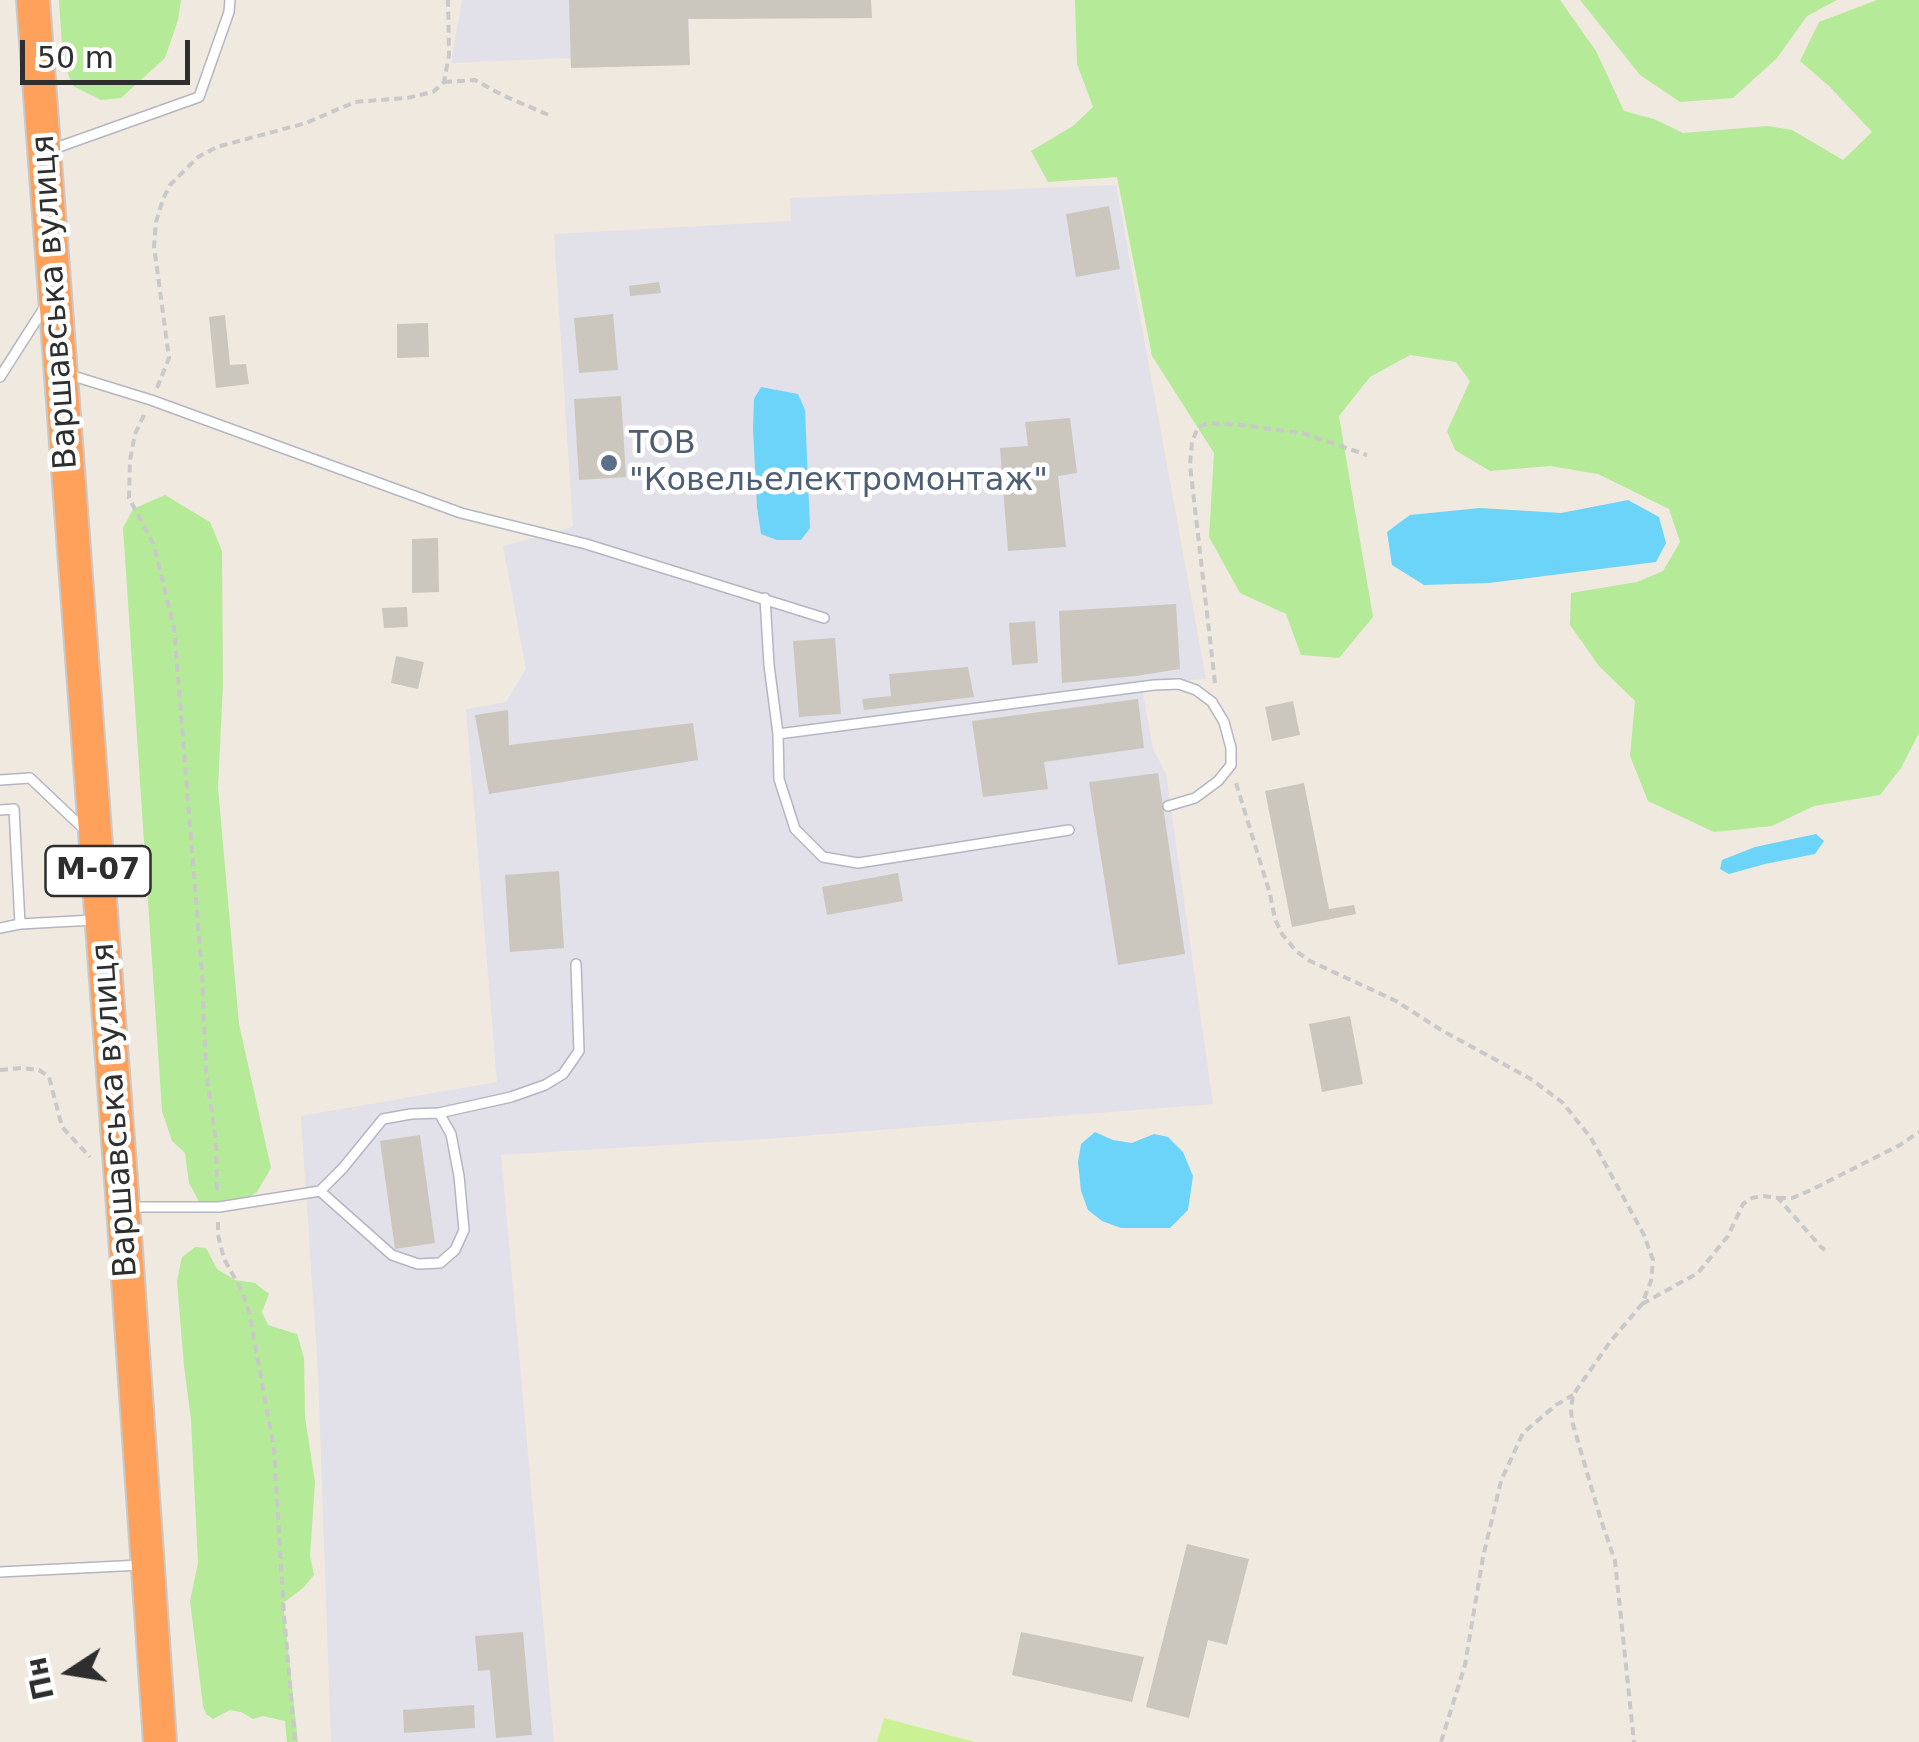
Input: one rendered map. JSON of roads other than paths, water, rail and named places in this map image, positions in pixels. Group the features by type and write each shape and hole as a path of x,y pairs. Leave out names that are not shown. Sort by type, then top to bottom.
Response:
{"highway":[{"name":"Варшавська вулиця","path":"33,0 160,1742"}],"lane":[{"path":"46,152 199,97 230,0"},
{"path":"0,377 56,290"},
{"path":"61,372 151,400 461,512 586,544 824,618"},
{"path":"764,598 779,779 795,830 823,857 858,863 1069,830"},
{"path":"778,734 1179,684 1212,702 1224,722 1231,765 1218,781 1195,798 1168,806"},
{"path":"0,780 30,778 96,841"},
{"path":"0,810 14,809 20,924"},
{"path":"0,928 102,919"},
{"path":"123,1207 219,1207 320,1191 384,1119 440,1113 545,1086 563,1074 579,1051 576,964"},
{"path":"320,1191 392,1255 418,1264 440,1263 456,1250 464,1230 451,1134 440,1113"},
{"path":"0,1572 148,1565"}],"water":[{"path":"761,387 798,394 805,410 810,528 801,540 777,540 761,534 753,429 754,399"},
{"path":"1628,500 1659,517 1666,543 1656,562 1489,583 1424,585 1392,565 1387,532 1410,515 1480,508 1561,513"},
{"path":"1816,834 1824,841 1815,854 1729,874 1720,869 1722,860 1755,847"},
{"path":"1095,1132 1132,1143 1154,1134 1168,1137 1183,1152 1193,1176 1188,1210 1170,1228 1121,1228 1088,1210 1078,1162 1081,1144"}],"place":[{"name":"ТОВ \"Ковельелектромонтаж\"","path":"609,463"}]}
